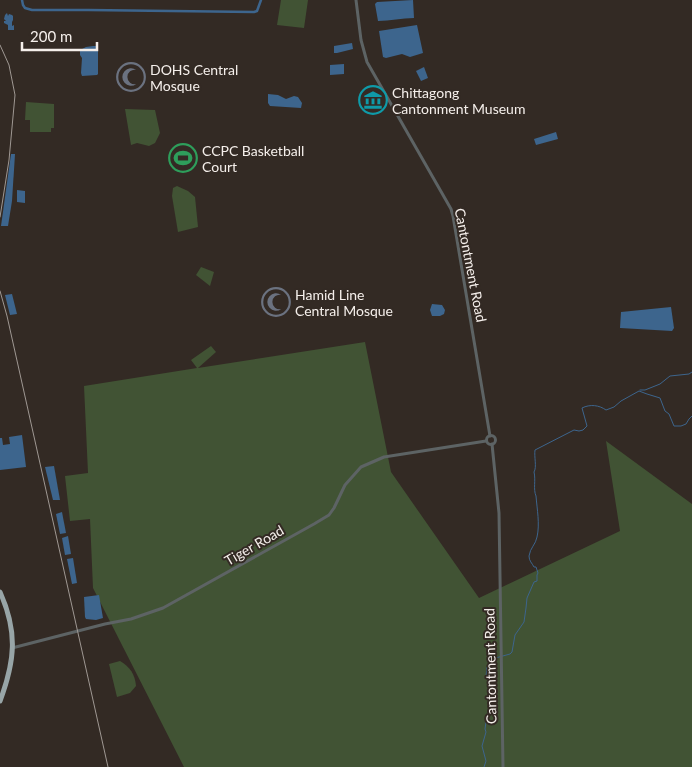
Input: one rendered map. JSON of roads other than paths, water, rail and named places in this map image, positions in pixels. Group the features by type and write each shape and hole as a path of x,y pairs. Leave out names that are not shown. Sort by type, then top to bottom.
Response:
{"highway":[{"path":"0,592 9,614 12,631 9,674 0,701"},
{"path":"0,598 7,619 9,660 0,693"}],"street":[{"name":"Cantontment Road","path":"356,0 361,40 367,62 451,209 490,436"},
{"path":"490,436 493,436 495,439 492,444 488,444 486,441 490,436"},
{"name":"Tiger Road","path":"12,648 131,619 164,608 329,515 345,485 361,467 384,457 486,441"},
{"name":"Cantontment Road","path":"492,444 499,513 503,767"}],"water":[{"path":"413,0 414,18 378,21 375,4 377,2"},
{"path":"7,13 8,16 9,14 13,16 12,26 14,25 14,30 8,30 8,25 4,23"},
{"path":"417,25 423,53 410,57 402,54 383,57 379,31"},
{"path":"352,43 353,49 334,53 334,46"},
{"path":"96,46 98,49 98,74 82,76 80,50"},
{"path":"344,64 344,74 330,75 330,65"},
{"path":"424,67 428,78 421,81 416,71"},
{"path":"268,94 278,95 286,99 294,96 298,97 302,103 301,108 270,106"},
{"path":"556,132 558,139 536,145 534,139"},
{"path":"11,154 15,154 12,201 8,226 1,226"},
{"path":"17,190 25,191 25,203 17,202"},
{"path":"12,294 17,314 10,315 5,295"},
{"path":"432,304 442,305 445,310 444,314 432,316 430,310"},
{"path":"671,307 674,328 672,331 620,328 621,312"},
{"path":"22,435 26,467 0,470 0,438 2,438 3,445 10,444 9,437"},
{"path":"54,466 60,500 53,500 45,467"},
{"path":"62,512 66,533 60,534 56,514"},
{"path":"68,536 71,554 65,555 62,538"},
{"path":"73,558 77,583 72,584 67,559"},
{"path":"99,595 103,618 96,620 86,619 84,597"}],"waterway":[{"path":"22,0 25,8 32,10 254,12 257,11 261,0"},
{"path":"640,390 660,384 670,376 692,372"},
{"path":"484,767 486,761 482,746 486,732 487,715 494,707 492,685 486,677 487,667 492,659 512,652 515,635 524,622 527,598 534,582 537,581 538,573 529,556 536,539 538,527 534,472 535,450 574,430 583,430 587,426 582,408 594,406 606,410 639,391 660,398 674,426 686,424 692,416"}],"railway":[{"path":"0,45 9,65 15,95 9,160 0,217"},
{"path":"0,291 108,767"}],"place":[{"name":"DOHS Central Mosque","path":"131,77"},
{"name":"Chittagong Cantonment Museum","path":"373,100"},
{"name":"CCPC Basketball Court","path":"183,158"},
{"name":"Hamid Line Central Mosque","path":"276,302"}]}
